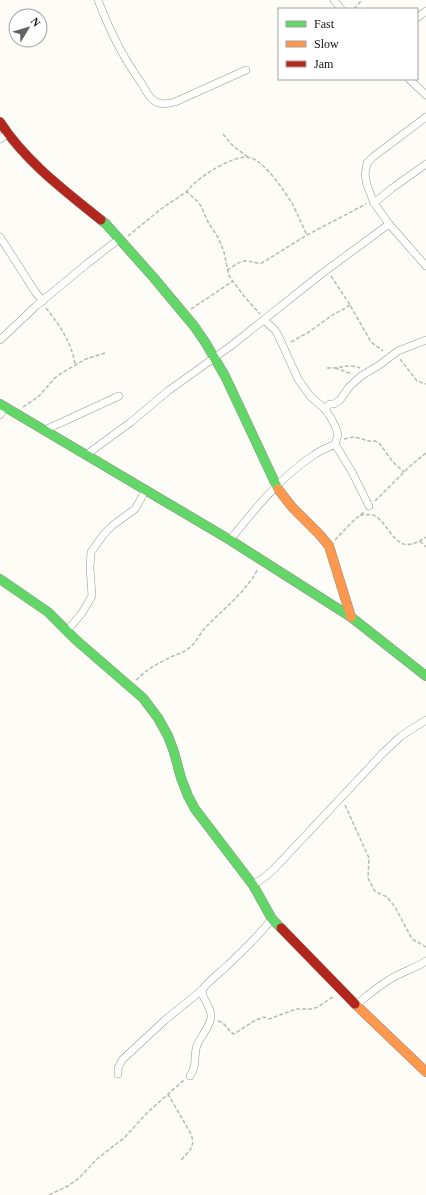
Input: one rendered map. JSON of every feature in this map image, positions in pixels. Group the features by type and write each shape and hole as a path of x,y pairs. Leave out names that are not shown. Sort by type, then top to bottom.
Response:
{"street":[{"path":"98,0 118,47 153,100 159,103 169,104 175,102 246,70"},
{"path":"334,0 340,8"},
{"path":"418,17 426,11"},
{"path":"410,80 426,95"},
{"path":"426,117 373,157 367,163 365,175 367,185 374,202 390,224 426,266"},
{"path":"0,122 4,137 62,189 106,224 184,315 205,342 225,376 276,486 283,497 323,537 329,546 351,617"},
{"path":"374,202 426,164"},
{"path":"86,455 131,422 168,391 246,335 264,319 327,270 390,224"},
{"path":"0,237 42,301"},
{"path":"0,340 42,301 88,263 120,240"},
{"path":"264,319 275,330 298,379 310,396 324,408 336,428 338,435 336,442 369,506"},
{"path":"324,408 340,400 349,387 367,372 394,354 426,340"},
{"path":"45,430 119,396"},
{"path":"0,415 3,405 230,540 351,617 426,676"},
{"path":"230,540 276,486 304,462 336,442"},
{"path":"67,631 82,613 92,596 90,567 91,552 104,534 113,525 134,509 146,490"},
{"path":"0,578 48,612 67,631 143,698 158,718 168,736 181,778 195,809 253,885 272,919 356,1005 426,1072"},
{"path":"253,885 274,869 383,753 401,736 426,720"},
{"path":"118,1074 118,1068 122,1060 165,1020 202,990 264,929 272,919"},
{"path":"356,1005 390,979 415,968 426,961"},
{"path":"190,1076 194,1069 196,1047 209,1025 210,1020 211,1011 202,995 202,990"}],"path":[{"path":"355,8 362,0"},
{"path":"224,134 239,151 253,158 264,166 278,183 292,204 307,235"},
{"path":"120,240 196,182 224,164 237,158 249,157"},
{"path":"186,191 201,206 208,222 219,239 224,252 227,270 233,281 264,319"},
{"path":"227,270 240,262 246,261 258,264 262,263 307,235 374,202"},
{"path":"327,270 350,305 371,342 378,348 394,354 417,381 426,384"},
{"path":"184,315 233,281"},
{"path":"42,301 68,339 75,365"},
{"path":"284,347 350,305"},
{"path":"15,413 38,396 55,378 75,365 96,355 105,353"},
{"path":"327,368 349,365 356,366 367,372"},
{"path":"335,368 359,378"},
{"path":"336,442 354,437 375,441 380,444 393,462 404,472"},
{"path":"329,546 404,472 426,453"},
{"path":"360,515 373,515 379,519 399,543 405,545 414,544 426,537"},
{"path":"420,541 426,547"},
{"path":"130,686 146,670 192,646 203,631 254,577 263,561"},
{"path":"341,798 369,858 368,878 374,890 378,894 387,897 395,907 412,939 426,947"},
{"path":"210,1020 221,1022 234,1034 254,1021 264,1017 269,1019 296,1009 318,1008 341,990"},
{"path":"49,1195 68,1186 79,1178 98,1158 124,1138 146,1114 190,1076"},
{"path":"168,1094 193,1140 191,1149 180,1160"}],"traffic: fast":[{"path":"101,220 154,278 194,326 205,342 225,376 278,489"},
{"path":"0,404 230,540 351,617 426,676"},
{"path":"0,579 48,612 76,640 143,698 158,718 168,736 181,778 195,809 253,885 272,919 281,928"}],"traffic: slow":[{"path":"278,489 292,507 329,546 351,617"},
{"path":"355,1004 426,1072"}],"traffic: jam":[{"path":"0,122 22,150 46,175 101,220"},
{"path":"281,928 355,1004"}]}
